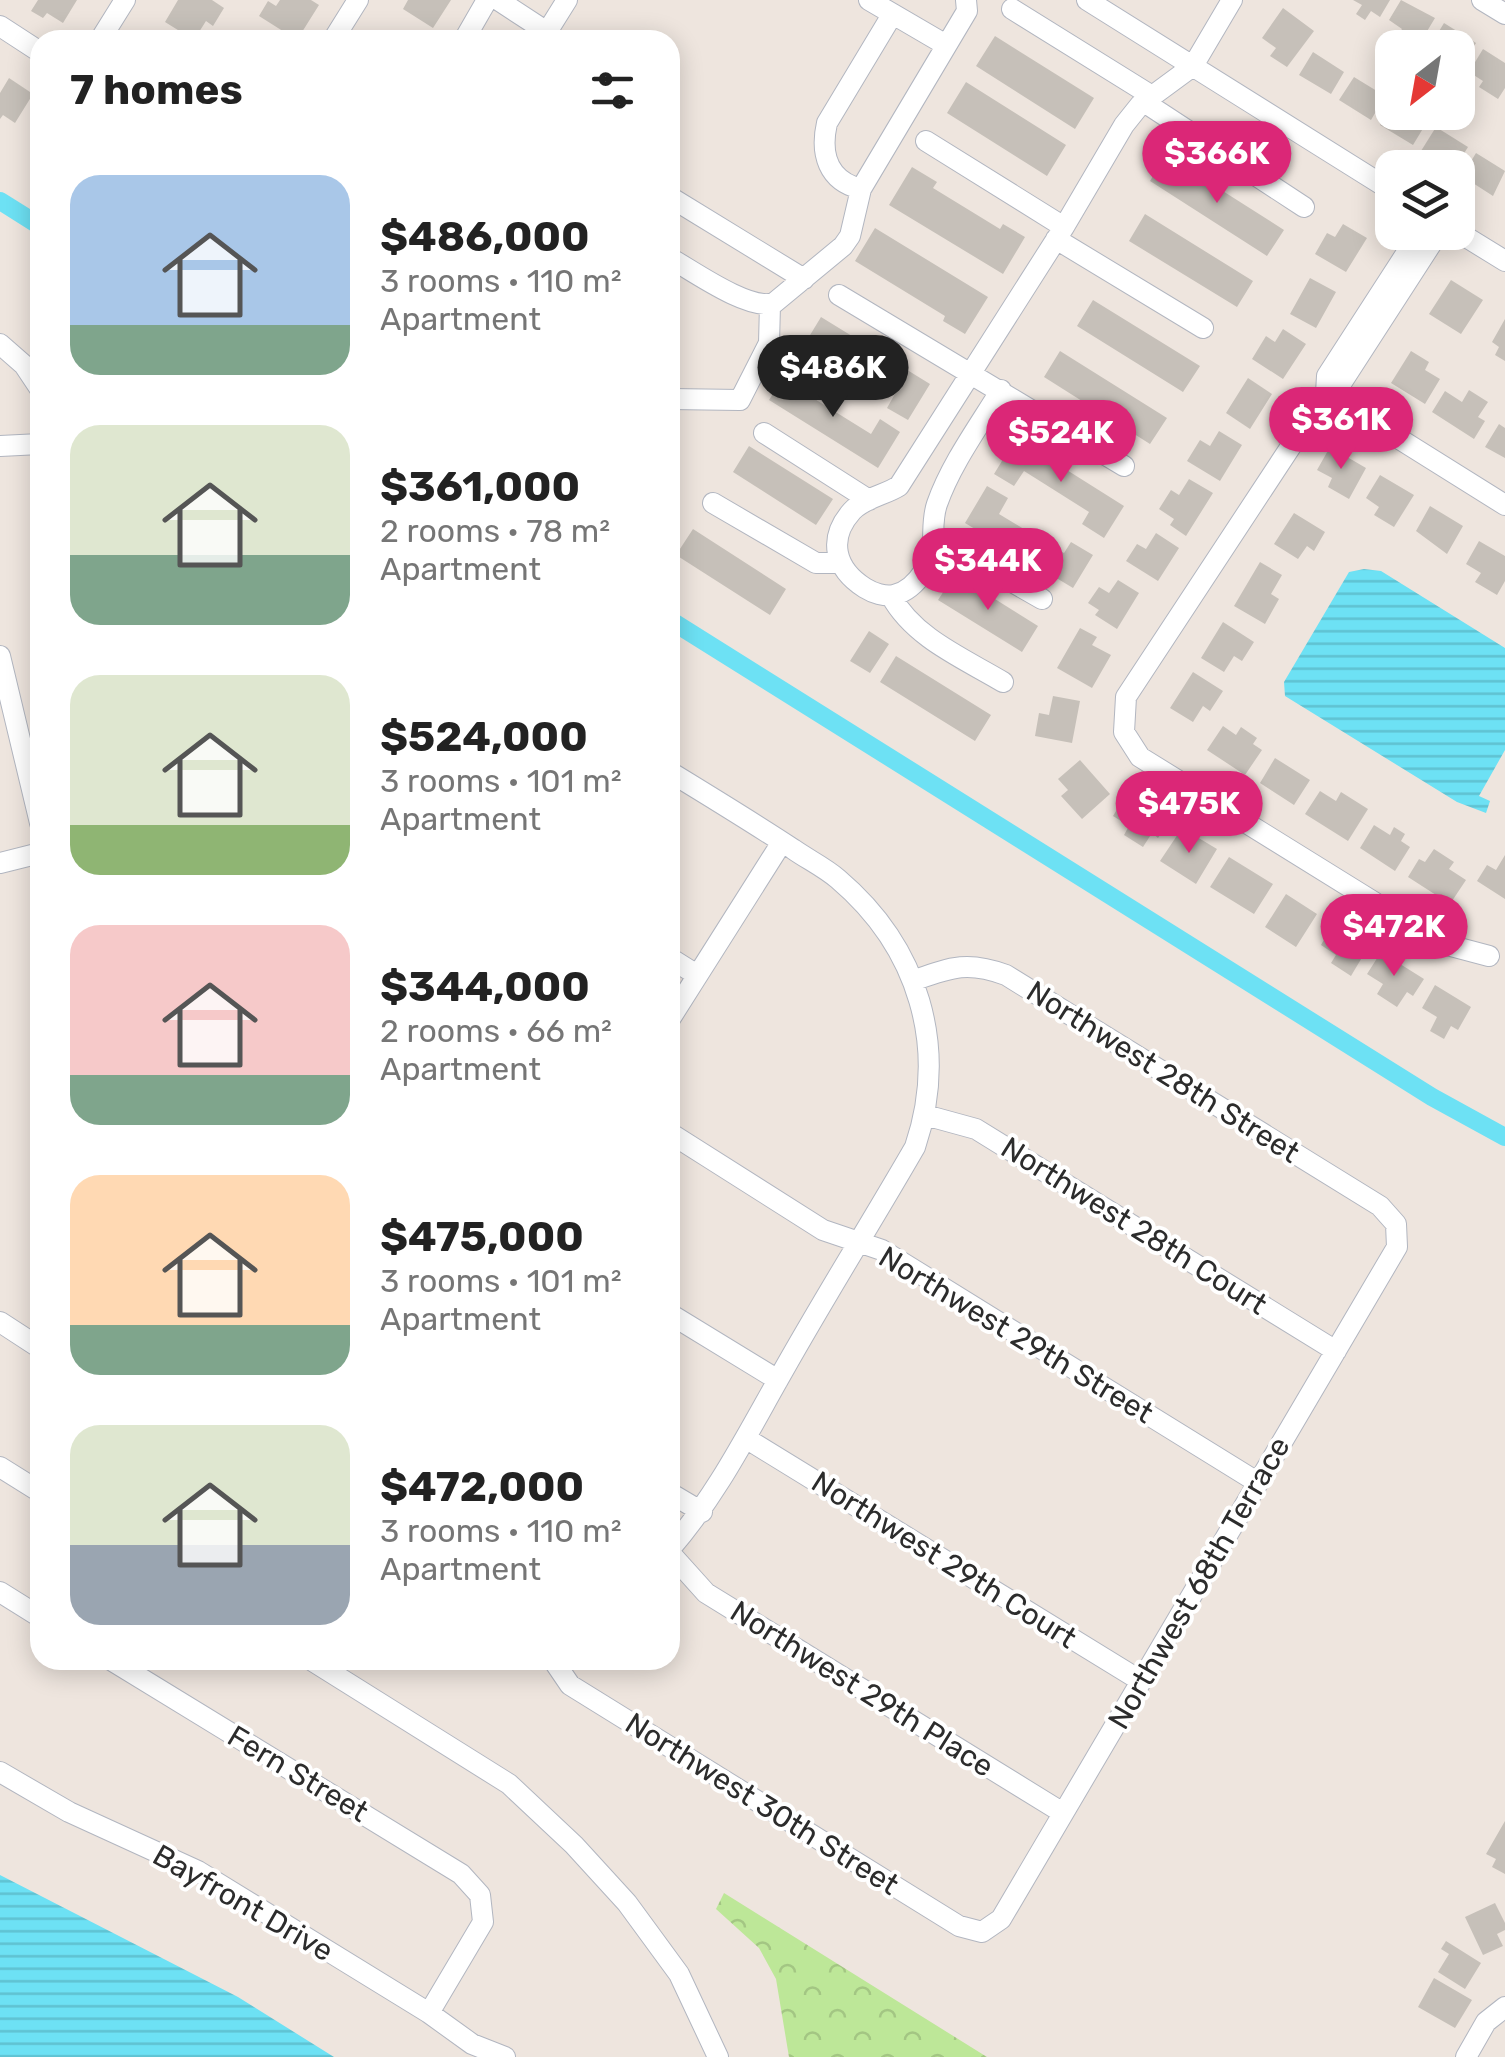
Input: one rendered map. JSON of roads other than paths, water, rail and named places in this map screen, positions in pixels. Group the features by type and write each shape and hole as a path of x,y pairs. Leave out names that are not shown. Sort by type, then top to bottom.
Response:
{"street":[{"path":"106,30 124,0"},
{"path":"339,30 358,0"},
{"path":"470,30 487,0"},
{"path":"498,0 544,30"},
{"path":"548,30 567,0"},
{"path":"870,0 946,46"},
{"path":"770,304 843,246 850,236 861,189 967,11 966,0"},
{"path":"1087,0 1375,180"},
{"path":"1002,390 943,488 934,510 936,538 922,575 910,588 891,596 858,584 839,563 836,550 850,513 899,486 974,372 1124,125 1148,99 1193,66 1232,0"},
{"path":"1482,0 1505,14"},
{"path":"1012,10 1304,207"},
{"path":"861,189 844,185 829,165 822,142 827,123 892,15"},
{"path":"0,26 30,46"},
{"path":"926,141 1203,328"},
{"path":"680,203 804,278"},
{"path":"1475,242 1505,260"},
{"path":"1326,393 1327,376 1408,250"},
{"path":"1428,250 1342,382 1326,393 1126,697 1124,732 1140,758 1440,943 1490,956"},
{"path":"680,264 734,294 770,304"},
{"path":"840,295 974,372 1124,466"},
{"path":"680,399 740,400 769,343 770,304"},
{"path":"0,344 30,374"},
{"path":"1326,393 1505,505"},
{"path":"764,433 869,500"},
{"path":"0,446 30,444"},
{"path":"713,503 816,563 839,563"},
{"path":"936,538 1042,599"},
{"path":"891,596 900,614 914,627 1003,682"},
{"path":"0,656 30,781"},
{"path":"680,778 837,878 880,924 915,980 925,1021 928,1070 925,1115 915,1146 778,1380 748,1439 702,1512 680,1539"},
{"path":"680,1002 782,842"},
{"path":"0,863 30,856"},
{"path":"680,964 697,975"},
{"name":"Northwest 28th Street","path":"915,980 952,967 980,965 1006,975 1380,1206 1396,1224"},
{"name":"Northwest 28th Court","path":"925,1115 976,1130 1336,1351"},
{"name":"Northwest 29th Street","path":"680,1139 824,1230 882,1250 1257,1482"},
{"name":"Northwest 68th Terrace","path":"982,1932 1002,1919 1397,1247 1396,1224"},
{"path":"680,1320 778,1380"},
{"path":"0,1322 30,1342"},
{"name":"Northwest 29th Court","path":"748,1439 1141,1682"},
{"path":"0,1467 30,1486"},
{"path":"680,1499 702,1512"},
{"name":"Northwest 29th Place","path":"680,1563 706,1593 1063,1813"},
{"path":"0,1592 30,1611"},
{"name":"Fern Street","path":"126,1670 461,1874 480,1895 483,1922 428,2013"},
{"path":"327,1670 509,1784 574,1845 628,1903 680,1974 717,2056"},
{"name":"Northwest 30th Street","path":"560,1670 570,1686 959,1926 982,1932"},
{"name":"Bayfront Drive","path":"0,1772 69,1812 198,1871 472,2044 505,2057"},
{"path":"1466,2057 1486,2022 1503,2008"}],"water":[{"path":"1381,571 1505,648 1505,750 1479,796 1490,801 1486,813 1457,802 1285,696 1284,682 1349,572"},
{"path":"0,1875 238,1997 334,2057 0,2057"}],"waterway":[{"path":"0,201 30,220"},
{"path":"680,626 1432,1097 1505,1137"}]}
